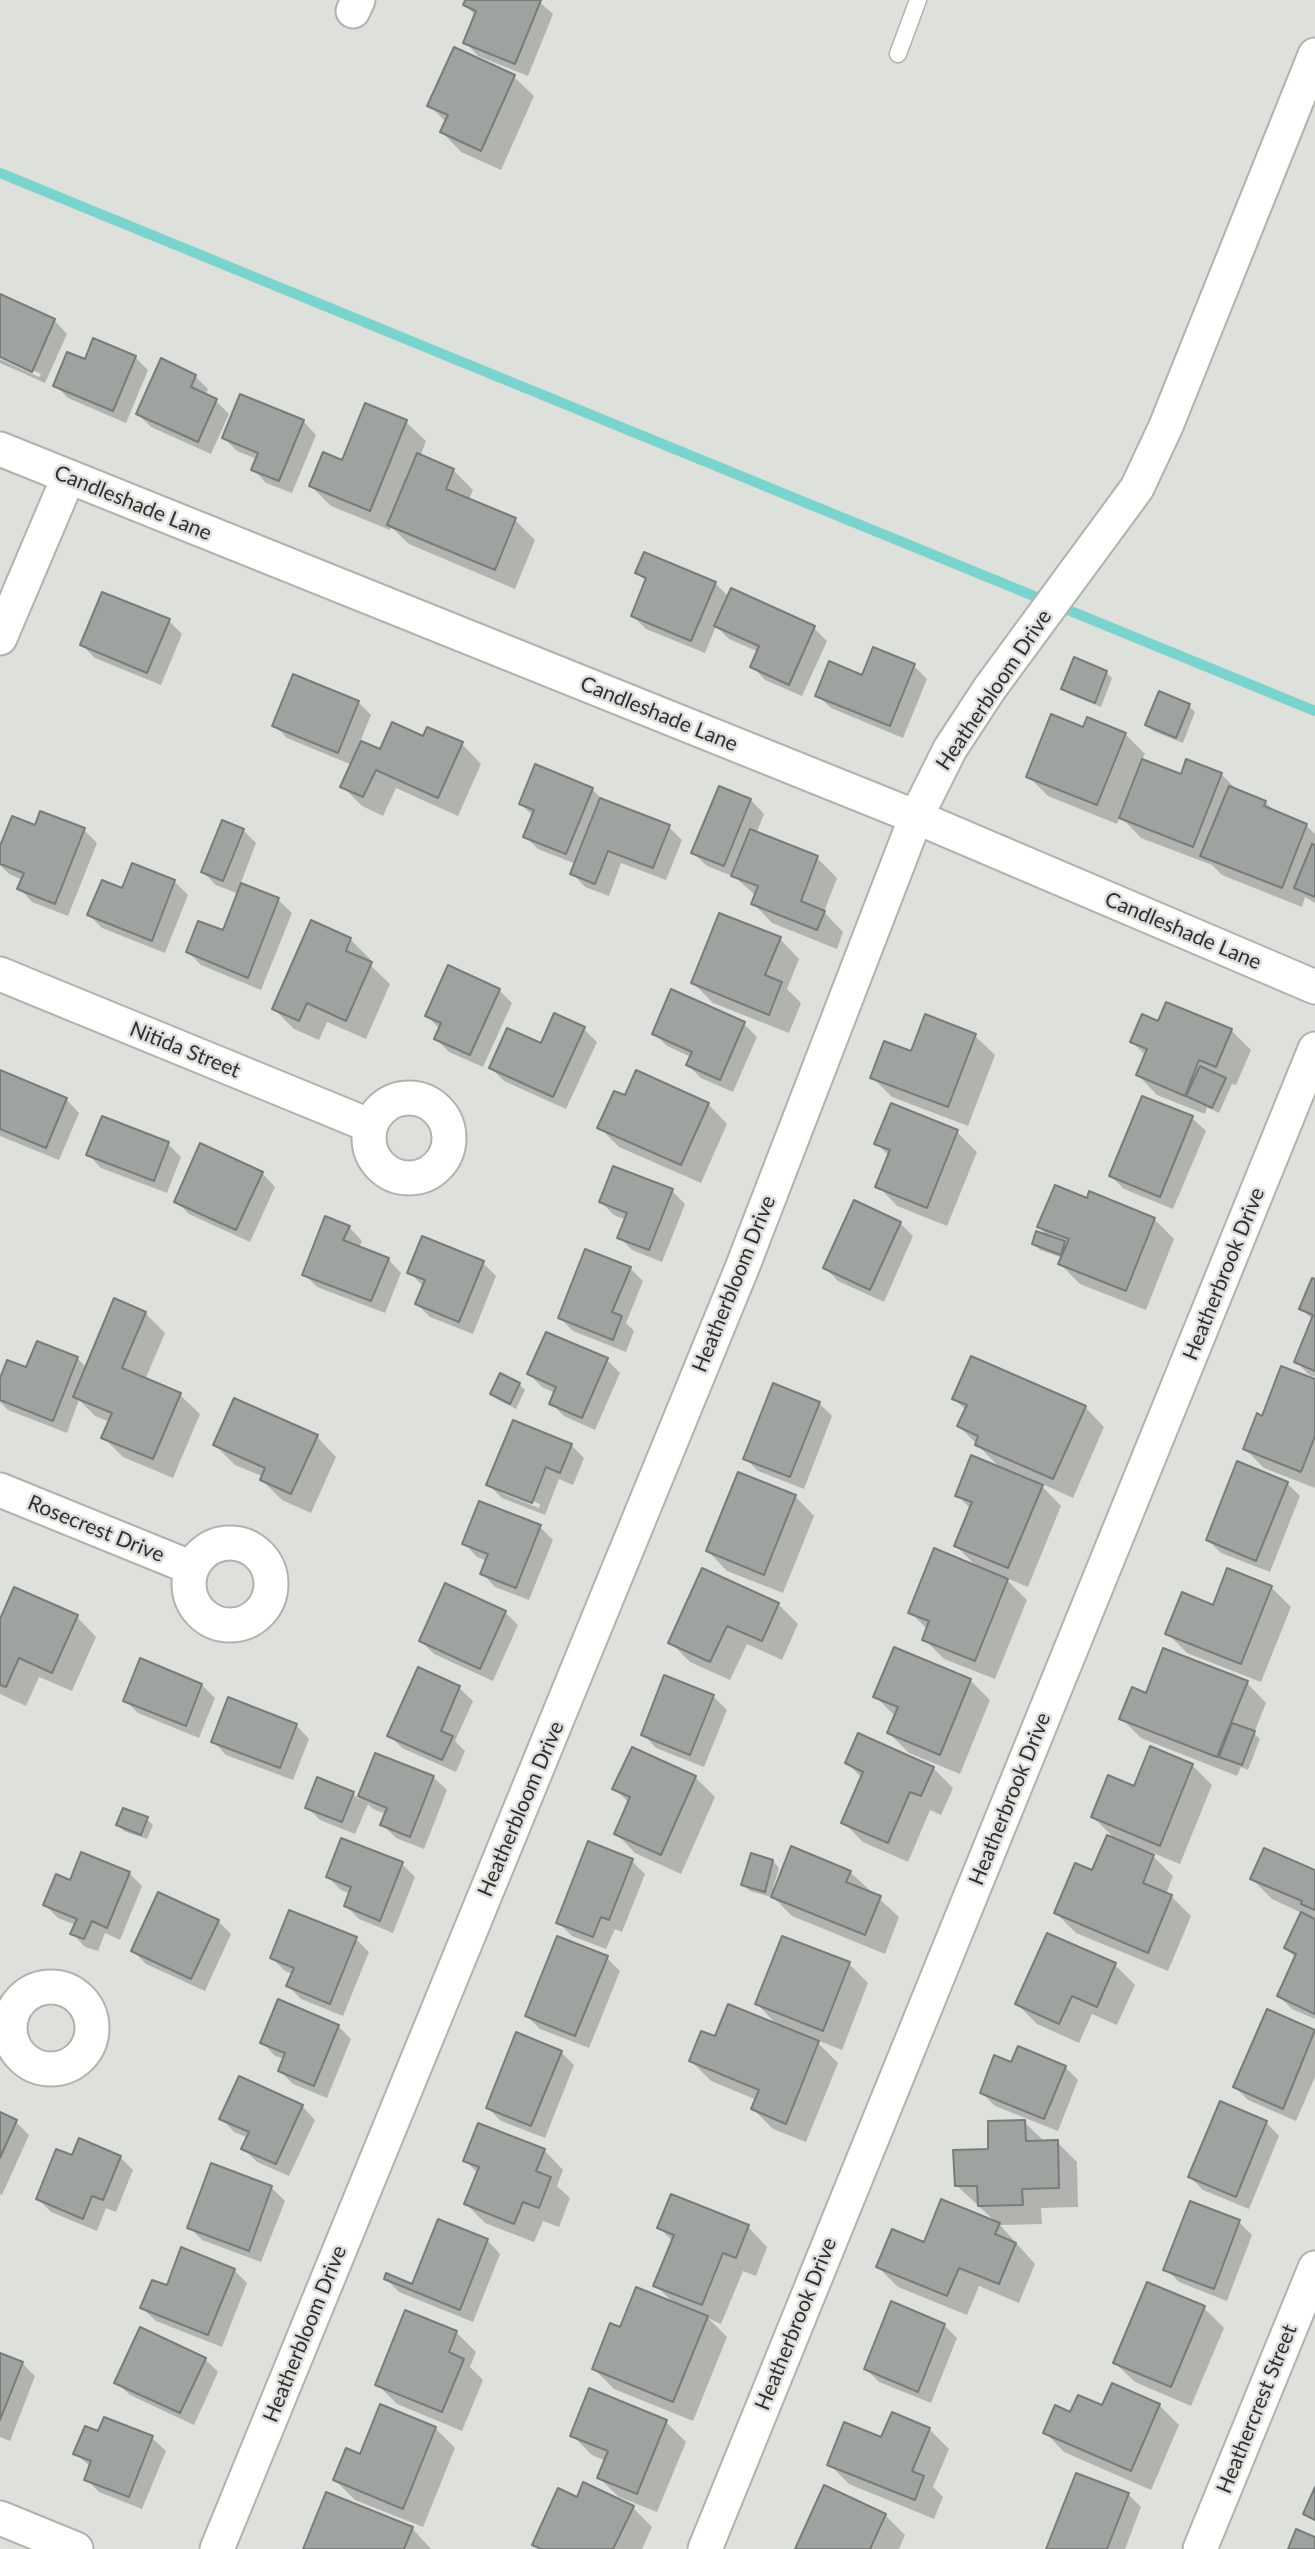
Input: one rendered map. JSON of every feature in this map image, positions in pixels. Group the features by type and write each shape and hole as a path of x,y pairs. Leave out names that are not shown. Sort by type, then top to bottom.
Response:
{"street":[{"name":"Heatherbloom Drive","path":"218,2549 742,1268 916,817 950,749 1038,622 1137,488 1166,426 1315,55"},
{"name":"Candleshade Lane","path":"0,449 916,817 1315,987"},
{"path":"0,638 68,478"},
{"name":"Nitida Street","path":"0,974 371,1126"},
{"name":"Heatherbrook Drive","path":"705,2549 1315,1049"},
{"name":"Rosecrest Drive","path":"0,1490 192,1568"},
{"name":"Heathercrest Street","path":"1200,2549 1315,2269"},
{"path":"0,2518 76,2549"}],"lane":[{"path":"898,54 918,0"}],"building":[{"path":"465,0 541,0 515,64 463,43 476,11 463,5"},
{"path":"454,47 515,75 481,151 440,132 448,115 427,106"},
{"path":"0,294 55,319 32,372 0,357"},
{"path":"93,338 136,356 113,411 53,386 67,352 85,359"},
{"path":"161,358 196,375 191,387 217,399 198,442 136,414"},
{"path":"240,394 304,420 279,481 251,470 258,453 222,438"},
{"path":"365,403 407,420 370,511 309,486 323,452 342,460"},
{"path":"417,453 454,469 446,489 516,518 495,570 387,525"},
{"path":"644,552 716,582 691,641 631,616 646,578 635,573"},
{"path":"731,588 815,626 789,685 750,667 759,646 714,626"},
{"path":"102,592 170,619 147,673 80,645"},
{"path":"873,647 915,664 890,726 815,696 829,661 862,675"},
{"path":"1074,657 1107,671 1095,703 1061,689"},
{"path":"293,674 359,701 338,753 272,726"},
{"path":"1159,691 1190,704 1176,738 1145,725"},
{"path":"1051,714 1083,727 1087,717 1126,733 1097,805 1026,777"},
{"path":"392,722 423,736 427,727 463,742 438,798 376,770 363,797 340,787 361,741 380,749"},
{"path":"1142,759 1181,774 1186,759 1222,773 1193,847 1119,818"},
{"path":"535,764 593,788 566,854 523,837 534,810 519,804"},
{"path":"719,786 751,799 724,866 691,853"},
{"path":"1229,786 1266,801 1264,806 1307,824 1282,888 1200,856"},
{"path":"600,798 670,825 653,868 608,851 595,884 570,874"},
{"path":"40,811 85,828 55,904 17,889 24,873 0,864 0,846 12,816 35,825"},
{"path":"222,820 244,829 223,881 201,872"},
{"path":"750,829 818,856 801,901 825,911 817,930 751,904 758,886 731,876"},
{"path":"1312,844 1315,845 1315,897 1294,888"},
{"path":"132,863 175,880 152,941 87,915 102,880 122,888"},
{"path":"241,883 279,898 248,978 186,952 198,921 223,930"},
{"path":"719,913 781,937 765,975 782,982 769,1015 691,983"},
{"path":"311,920 351,938 346,951 372,962 346,1021 307,1003 299,1021 272,1009"},
{"path":"448,965 500,989 470,1055 434,1039 441,1023 425,1016"},
{"path":"671,989 745,1022 720,1080 686,1065 692,1052 652,1034"},
{"path":"1166,1002 1232,1029 1216,1067 1199,1060 1185,1096 1136,1075 1147,1049 1130,1042 1142,1014 1158,1021"},
{"path":"554,1013 585,1027 553,1097 489,1068 507,1028 541,1043"},
{"path":"925,1014 976,1034 948,1107 870,1078 884,1041 911,1051"},
{"path":"1200,1066 1226,1078 1212,1108 1186,1096"},
{"path":"0,1070 67,1098 46,1148 0,1129"},
{"path":"636,1070 709,1103 681,1165 597,1128 614,1091 625,1095"},
{"path":"1142,1096 1193,1116 1160,1197 1109,1176"},
{"path":"891,1103 958,1130 927,1208 875,1187 890,1150 874,1144"},
{"path":"102,1116 169,1142 154,1181 86,1155"},
{"path":"200,1143 263,1172 236,1230 174,1202"},
{"path":"613,1166 673,1189 649,1250 617,1238 627,1213 599,1202"},
{"path":"1055,1185 1087,1198 1089,1191 1155,1218 1126,1291 1058,1264 1069,1239 1037,1227"},
{"path":"854,1200 901,1222 870,1290 823,1268"},
{"path":"325,1216 350,1226 343,1240 389,1258 371,1301 302,1275"},
{"path":"1036,1231 1065,1241 1061,1255 1032,1244"},
{"path":"422,1236 484,1261 459,1322 415,1304 425,1280 407,1273"},
{"path":"585,1249 631,1267 612,1312 622,1316 613,1340 558,1318"},
{"path":"1312,1278 1315,1279 1315,1371 1294,1362 1313,1315 1299,1309"},
{"path":"114,1298 146,1312 122,1368 181,1393 153,1459 101,1438 112,1413 73,1397"},
{"path":"546,1332 608,1358 582,1418 549,1404 556,1387 527,1374"},
{"path":"37,1341 78,1357 53,1421 0,1400 0,1378 7,1360 26,1367"},
{"path":"971,1356 1086,1406 1053,1479 975,1445 978,1436 957,1426 967,1405 952,1399"},
{"path":"1281,1366 1315,1379 1315,1436 1301,1472 1243,1449 1257,1413 1262,1416"},
{"path":"500,1373 520,1383 510,1404 490,1394"},
{"path":"773,1383 820,1402 790,1477 743,1459"},
{"path":"234,1398 318,1435 291,1494 260,1480 265,1468 213,1445"},
{"path":"513,1420 572,1444 560,1473 546,1467 532,1503 486,1485"},
{"path":"971,1455 1043,1485 1008,1568 954,1546 972,1502 955,1496"},
{"path":"1237,1461 1288,1482 1256,1561 1206,1540"},
{"path":"738,1472 796,1495 764,1575 706,1551"},
{"path":"479,1501 541,1525 516,1588 480,1574 488,1554 462,1544"},
{"path":"934,1548 1008,1579 975,1661 922,1640 929,1621 908,1613"},
{"path":"702,1568 779,1603 762,1641 727,1626 710,1662 668,1643"},
{"path":"1227,1568 1272,1586 1241,1664 1165,1634 1182,1592 1213,1605"},
{"path":"445,1583 506,1611 480,1669 419,1641"},
{"path":"14,1587 78,1615 52,1673 19,1658 6,1687 0,1685 0,1619"},
{"path":"894,1647 971,1679 940,1755 887,1733 898,1707 873,1697"},
{"path":"1163,1648 1248,1681 1217,1757 1119,1719 1132,1687 1146,1693"},
{"path":"140,1658 202,1684 186,1726 123,1701"},
{"path":"418,1667 460,1686 441,1731 453,1736 442,1760 387,1736"},
{"path":"664,1675 714,1695 690,1755 641,1735"},
{"path":"228,1697 297,1724 280,1768 211,1742"},
{"path":"1232,1723 1255,1731 1242,1765 1219,1757"},
{"path":"858,1733 934,1767 921,1796 910,1792 888,1843 841,1823 863,1772 845,1763"},
{"path":"1150,1746 1193,1764 1160,1846 1091,1817 1108,1775 1134,1786"},
{"path":"632,1747 696,1776 661,1855 614,1834 630,1797 612,1789"},
{"path":"375,1753 434,1776 410,1837 380,1825 387,1808 358,1796"},
{"path":"317,1777 354,1792 342,1822 305,1808"},
{"path":"123,1808 148,1817 141,1835 116,1825"},
{"path":"1107,1835 1154,1855 1143,1883 1172,1895 1148,1953 1054,1913 1075,1863 1092,1870"},
{"path":"341,1838 403,1862 380,1921 344,1906 351,1887 326,1877"},
{"path":"588,1841 633,1859 609,1920 601,1917 593,1937 556,1923"},
{"path":"791,1846 851,1871 846,1882 881,1896 865,1935 771,1897"},
{"path":"1264,1848 1315,1870 1315,1910 1301,1904 1302,1901 1250,1879"},
{"path":"81,1852 130,1872 107,1928 92,1921 84,1939 70,1934 77,1919 43,1905 56,1874 70,1880"},
{"path":"751,1853 773,1860 765,1892 741,1885"},
{"path":"158,1892 219,1920 191,1979 131,1951"},
{"path":"289,1910 357,1937 330,2004 286,1986 294,1968 270,1958"},
{"path":"1301,1912 1315,1919 1315,2014 1277,1996 1296,1954 1284,1948"},
{"path":"1047,1933 1116,1963 1097,2007 1072,1996 1059,2024 1015,2004"},
{"path":"557,1936 608,1956 575,2036 525,2016"},
{"path":"782,1936 850,1962 823,2031 755,2004"},
{"path":"278,1999 339,2025 314,2086 278,2071 285,2053 260,2043"},
{"path":"728,2004 819,2041 786,2124 751,2109 759,2090 689,2061 701,2031 715,2036"},
{"path":"1267,2009 1315,2030 1283,2109 1233,2087"},
{"path":"516,2032 562,2051 531,2126 486,2108"},
{"path":"1018,2046 1066,2066 1044,2119 980,2093 994,2055 1011,2062"},
{"path":"239,2076 303,2105 276,2164 241,2149 249,2132 219,2119"},
{"path":"1220,2101 1267,2121 1236,2197 1188,2177"},
{"path":"0,2112 17,2120 0,2158"},
{"path":"1025,2120 1026,2141 1058,2140 1059,2188 1022,2189 1023,2205 978,2206 977,2186 955,2186 953,2150 988,2149 988,2121"},
{"path":"478,2123 545,2149 536,2171 551,2177 539,2208 523,2202 514,2224 464,2204 479,2167 463,2161"},
{"path":"79,2138 121,2156 103,2200 92,2196 83,2219 36,2199 56,2149 72,2155"},
{"path":"211,2163 272,2186 249,2251 187,2228"},
{"path":"671,2194 749,2225 736,2258 723,2253 702,2305 653,2286 674,2235 657,2228"},
{"path":"941,2199 1000,2223 995,2234 1016,2243 999,2284 959,2268 947,2296 876,2267 892,2229 924,2242"},
{"path":"1190,2201 1240,2220 1214,2289 1163,2270"},
{"path":"438,2219 488,2239 460,2310 384,2279 386,2273 412,2284"},
{"path":"181,2247 235,2269 208,2335 140,2308 152,2280 167,2285"},
{"path":"1147,2282 1205,2306 1171,2387 1113,2363"},
{"path":"636,2287 708,2316 673,2402 592,2369 610,2323 620,2327"},
{"path":"891,2301 945,2324 918,2392 864,2369"},
{"path":"405,2310 457,2331 449,2352 464,2359 442,2412 375,2385"},
{"path":"140,2327 206,2358 180,2413 114,2383"},
{"path":"0,2353 23,2362 0,2420"},
{"path":"1112,2383 1160,2404 1131,2471 1043,2433 1055,2405 1070,2412 1078,2395 1102,2405"},
{"path":"589,2388 667,2420 637,2494 597,2478 608,2451 570,2436"},
{"path":"380,2404 436,2427 403,2509 333,2480 346,2448 360,2454"},
{"path":"892,2412 930,2428 912,2471 924,2476 915,2500 827,2465 844,2422 881,2437"},
{"path":"104,2417 153,2436 129,2497 84,2480 91,2461 73,2454 85,2426 98,2431"},
{"path":"1076,2473 1129,2493 1107,2549 1046,2549"},
{"path":"583,2482 634,2506 613,2549 541,2549 532,2545 558,2488 577,2497"},
{"path":"824,2485 886,2514 870,2549 795,2549"},
{"path":"1315,2487 1315,2520 1303,2514"},
{"path":"326,2492 413,2527 404,2549 303,2549"},
{"path":"1296,2529 1315,2537 1315,2549 1288,2549"}],"waterway":[{"path":"0,173 1315,711"}]}
